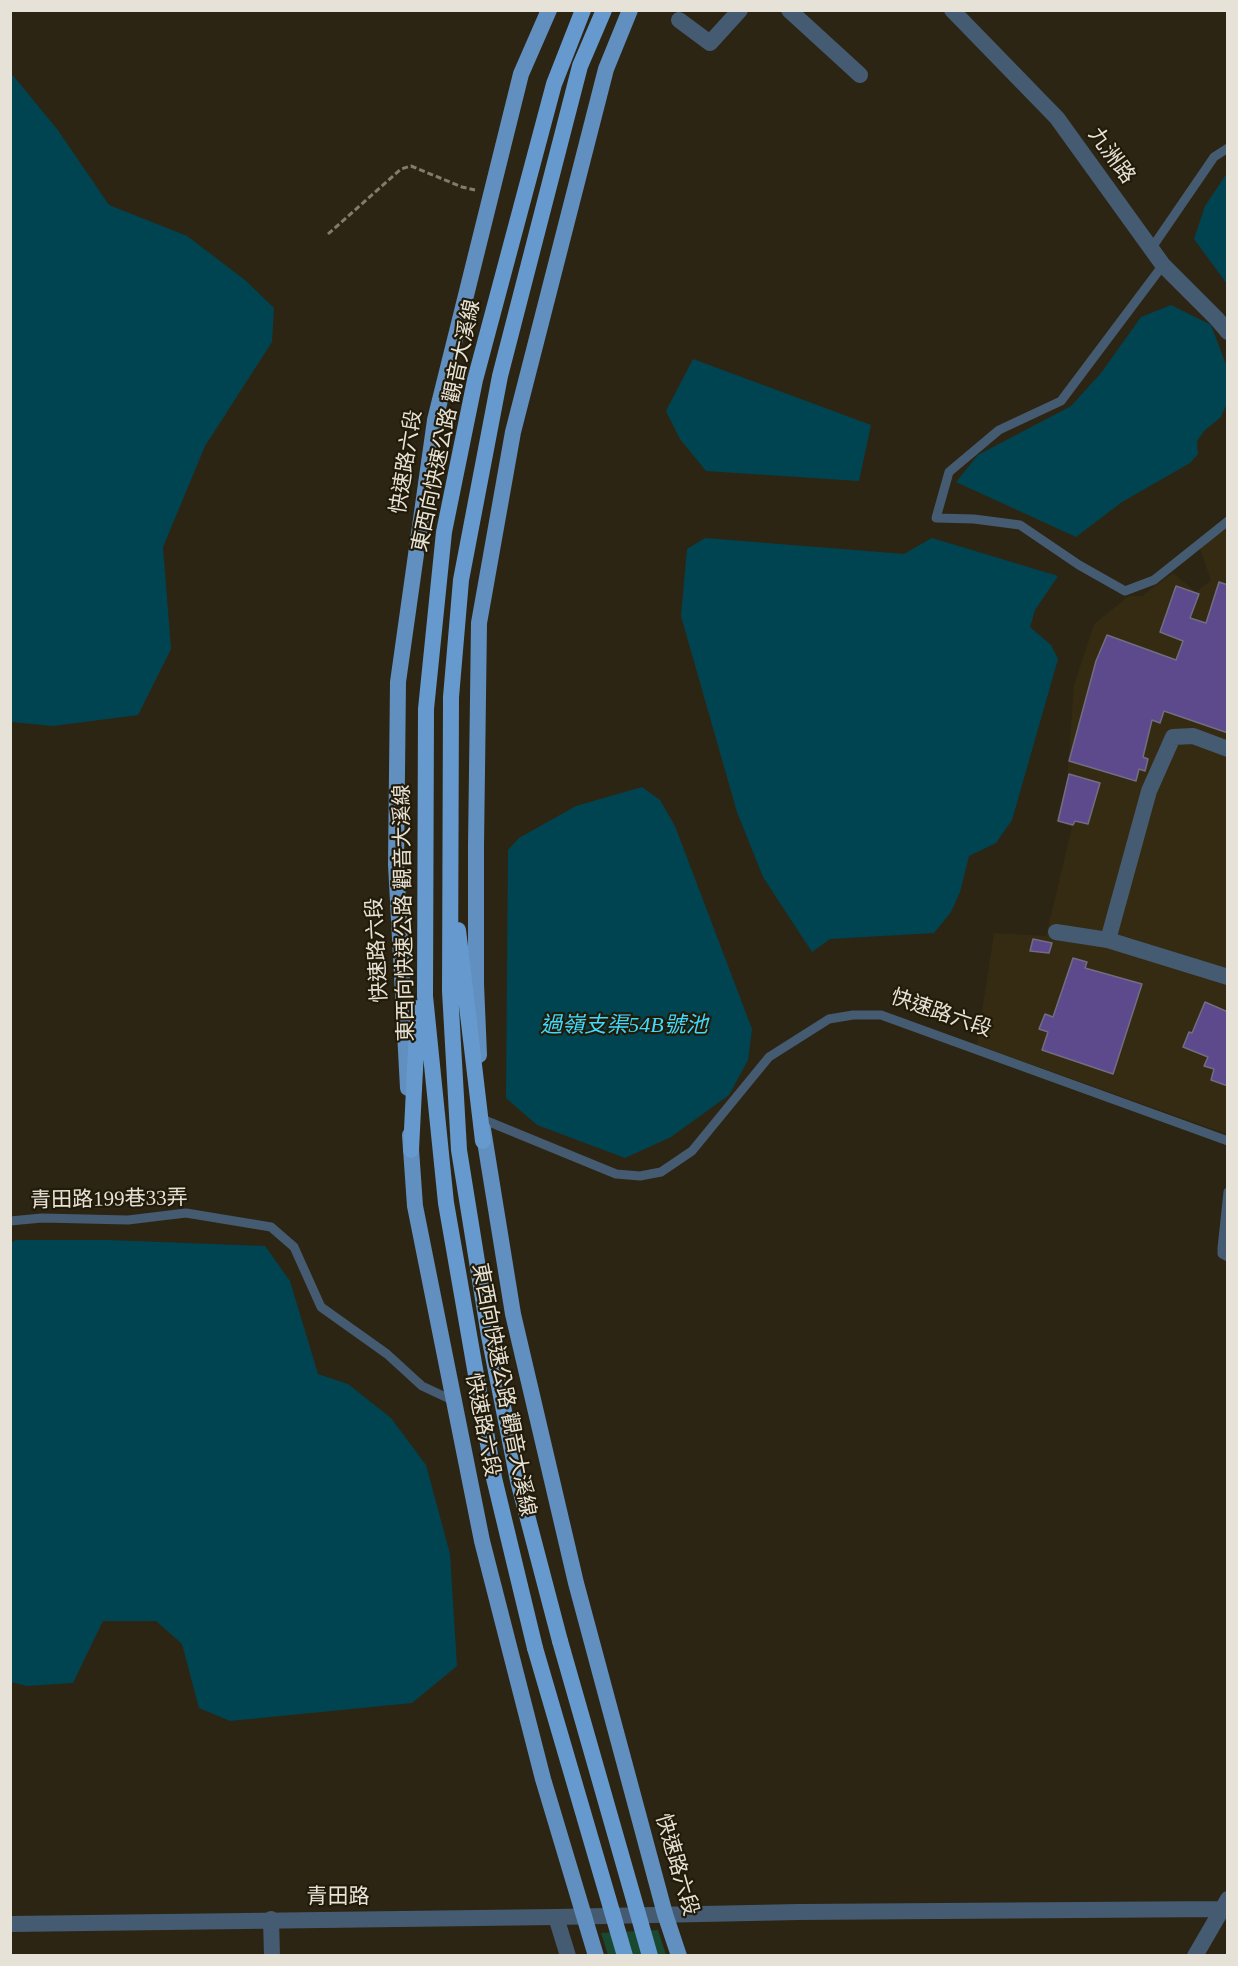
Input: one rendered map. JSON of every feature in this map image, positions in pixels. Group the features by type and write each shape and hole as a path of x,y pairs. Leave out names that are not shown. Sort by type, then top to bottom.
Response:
{"highway":[{"name":"東西向快速公路 觀音大溪線","path":"584,10 554,84 476,380 444,532 426,709 425,996 446,1203 492,1467 535,1648 625,1956"},
{"name":"東西向快速公路 觀音大溪線","path":"604,10 580,66 500,376 461,580 451,697 450,991 459,1150 489,1336 518,1481 554,1618 650,1956"},
{"path":"411,1150 424,854"},
{"path":"449,854 483,1141"}],"main road":[{"name":"快速路六段","path":"549,10 521,74 435,420 398,682 396,864 415,1206 482,1541 543,1779 596,1956"},
{"name":"快速路六段","path":"630,10 606,69 513,432 479,623 476,984 483,1141 515,1326 576,1583 665,1914 679,1956"}],"street":[{"path":"679,20 710,43 740,10"},
{"path":"789,10 860,75"},
{"name":"九洲路","path":"952,10 1057,118 1163,265 1227,332"},
{"path":"1108,940 1149,791 1173,737 1193,736 1227,749"},
{"path":"1056,932 1108,940 1227,977"},
{"path":"1195,1956 1224,1904"},
{"name":"青田路","path":"10,1924 271,1919 583,1917 1224,1904"},
{"path":"556,1917 568,1956"},
{"path":"271,1919 272,1956"}],"lane":[{"path":"1151,249 1214,157 1227,148"},
{"path":"1163,265 1061,400 999,430 949,472 936,518 974,519 1020,525 1078,565 1125,591 1154,580 1227,521"},
{"name":"快速路六段","path":"482,1119 616,1174 640,1176 661,1172 692,1151 770,1057 829,1020 853,1015 881,1015 1227,1141"},
{"path":"1227,1192 1222,1254 1227,1257"},
{"name":"青田路199巷33弄","path":"10,1221 42,1218 128,1220 186,1213 272,1227 294,1246 321,1307 387,1354 422,1386 454,1401"}],"path":[{"path":"328,234 401,169 411,166 462,187 491,193"}],"shaded area":[{"path":"1227,525 1227,1134 977,1045 994,933 1046,936 1072,827 1056,821 1067,781 1074,685 1094,624 1129,596 1142,596 1173,573 1196,592 1211,580 1200,549"}],"green space":[{"path":"658,1930 666,1955 608,1955 601,1933"}],"water":[{"path":"11,73 57,129 109,205 187,236 245,280 274,308 272,342 205,446 163,547 171,649 138,715 53,726 11,722"},
{"path":"1227,173 1227,284 1194,239 1205,206"},
{"path":"1171,305 1211,325 1227,367 1227,403 1221,417 1204,431 1197,441 1198,454 1190,463 1122,502 1076,537 956,482 978,455 1071,406 1101,373 1141,317"},
{"path":"693,359 871,425 859,481 706,471 680,439 666,411"},
{"path":"705,538 904,554 932,538 1058,576 1035,610 1030,627 1051,645 1058,659 1012,820 996,843 969,856 960,892 951,912 934,933 830,939 812,952 763,877 737,812 681,616 687,549"},
{"name":"過嶺支渠54B號池","path":"642,787 660,800 675,826 752,1029 748,1060 729,1095 671,1137 625,1158 537,1125 506,1098 508,850 519,838 576,806"},
{"path":"16,1240 107,1240 265,1246 290,1281 318,1374 348,1384 391,1418 426,1465 450,1554 457,1666 412,1703 230,1721 199,1708 182,1644 156,1621 103,1621 73,1683 27,1686 11,1682 10,1243"}],"building":[{"path":"1219,582 1228,585 1228,733 1164,711 1160,723 1152,720 1143,757 1148,759 1145,771 1139,769 1136,781 1069,761 1096,661 1107,635 1176,660 1183,641 1160,632 1176,586 1199,594 1190,618 1206,623"},
{"path":"1069,774 1100,783 1088,824 1075,821 1073,825 1058,821"},
{"path":"1033,939 1052,943 1049,953 1030,951"},
{"path":"1073,958 1087,962 1085,968 1142,984 1113,1074 1042,1050 1048,1032 1039,1029 1045,1014 1053,1017"},
{"path":"1205,1002 1228,1012 1228,1086 1211,1080 1214,1069 1204,1066 1208,1057 1183,1047 1189,1032 1192,1033"}]}
